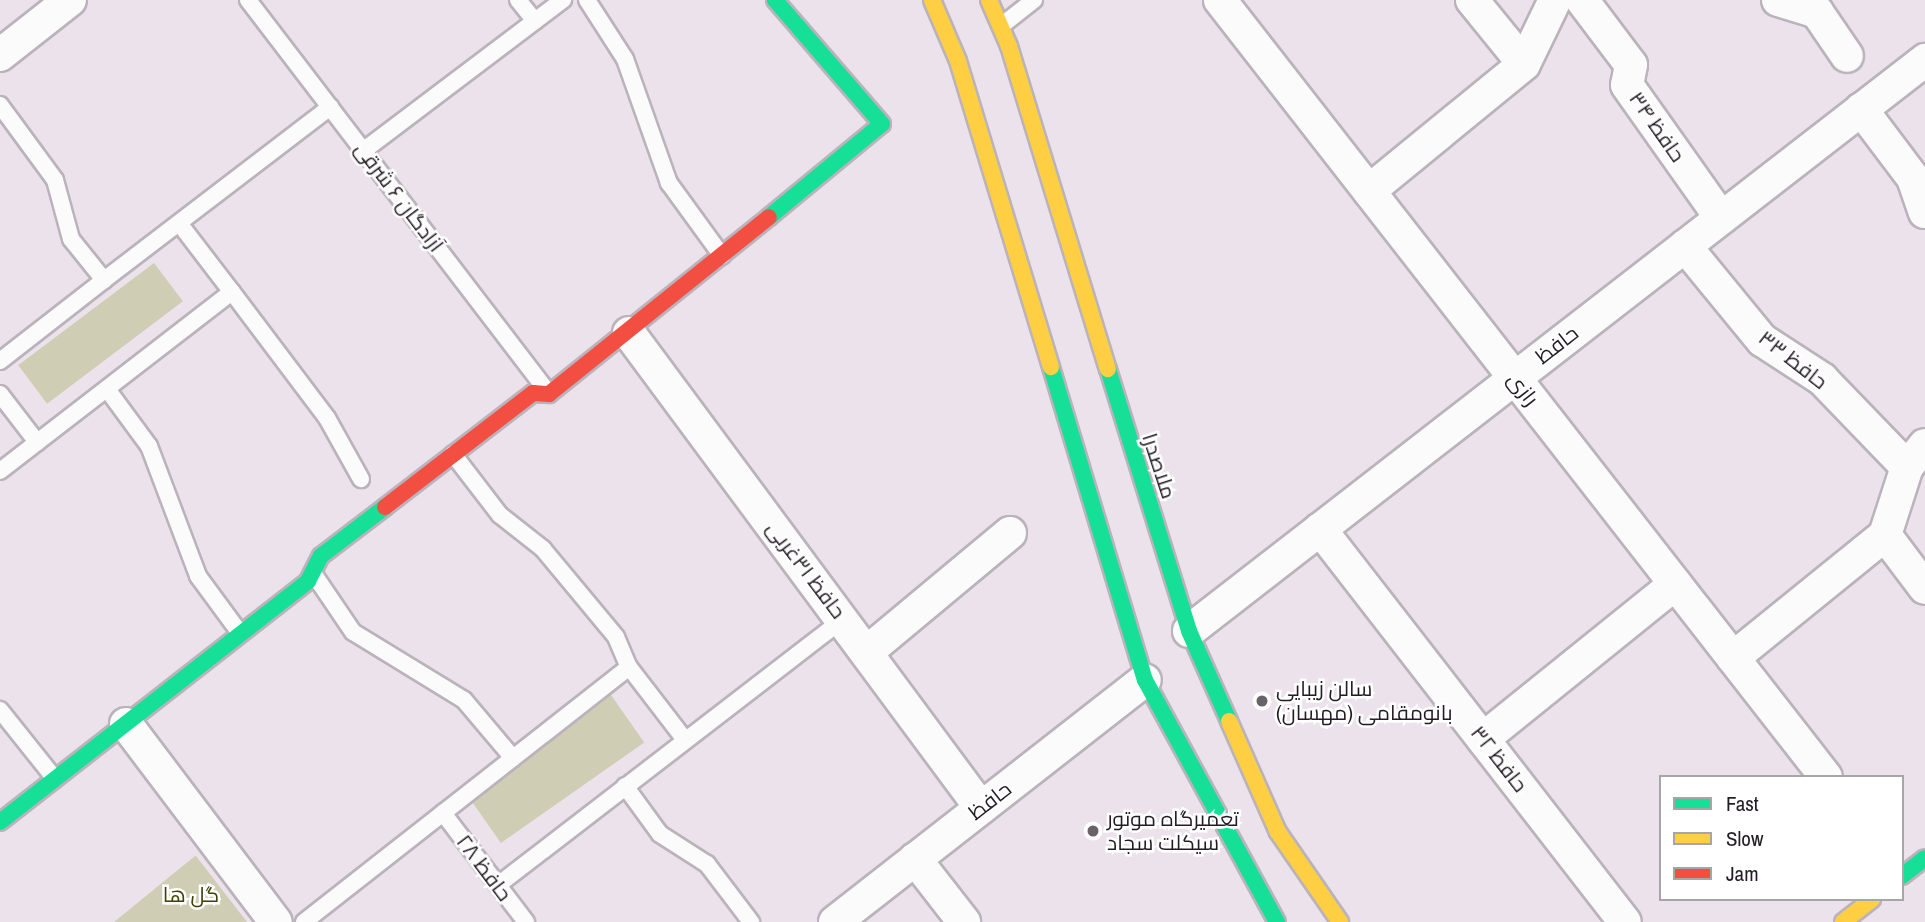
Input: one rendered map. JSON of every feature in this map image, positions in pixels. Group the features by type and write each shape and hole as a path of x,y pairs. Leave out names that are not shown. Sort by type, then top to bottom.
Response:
{"main road":[{"path":"0,822 240,634 313,572 321,556 533,393 549,394 628,333 882,124 775,0"},
{"path":"932,0 958,61 1145,680 1277,922"},
{"name":"ملاصدرا","path":"989,0 1001,26 1189,631 1278,832 1340,922"},
{"path":"1843,922 1869,901"}],"street":[{"path":"4,45 71,0"},
{"name":"رازی","path":"1220,0 1824,775"},
{"path":"1472,0 1524,64"},
{"path":"1369,191 1524,64 1555,0"},
{"name":"حافظ ۳۴","path":"1583,0 1631,65 1627,85 1721,218"},
{"path":"1778,0 1817,12 1846,55"},
{"name":"حافظ","path":"1189,631 1925,60"},
{"path":"1861,109 1913,178 1925,212"},
{"name":"حافظ ۳۳","path":"1685,246 1762,340 1822,379 1916,456"},
{"name":"حافظ ۳۱غربی","path":"628,333 981,808"},
{"path":"1733,658 1885,535 1916,456"},
{"name":"حافظ ۳۲","path":"1321,529 1625,922"},
{"path":"867,652 1010,533"},
{"path":"1885,535 1925,588"},
{"path":"1483,739 1675,584"},
{"name":"حافظ","path":"835,922 1145,680"},
{"path":"125,724 276,922"},
{"path":"915,859 964,922"}],"lane":[{"name":"آزادگان ۶ شرقی","path":"248,0 549,394"},
{"path":"518,0 535,22"},
{"path":"363,151 563,0"},
{"path":"587,0 625,59 668,183 722,256"},
{"path":"1001,26 1034,0"},
{"path":"0,105 54,180 71,239 104,280"},
{"path":"0,361 330,107"},
{"path":"178,223 327,418 361,479"},
{"path":"0,471 232,292"},
{"path":"107,389 149,446 198,576 240,634"},
{"path":"0,394 37,442"},
{"path":"453,454 500,515 543,549 616,637 629,667 685,740"},
{"path":"313,572 353,632 464,700 513,758"},
{"path":"498,885 843,619"},
{"path":"304,922 629,667"},
{"path":"0,710 55,779"},
{"path":"625,786 660,834 707,864 751,922"},
{"name":"حافظ ۲۸","path":"443,813 526,922"}],"green space":[{"path":"154,263 183,301 47,404 18,365"},
{"path":"611,695 644,743 501,843 468,795"},
{"name":"گل ها","path":"195,856 247,922 114,922"}],"traffic: fast":[{"path":"769,217 882,124 775,0"},
{"path":"1051,367 1145,680 1277,922"},
{"path":"1108,369 1189,631 1229,721"},
{"path":"0,822 308,581 321,556 385,507"},
{"path":"1904,874 1925,858"}],"traffic: slow":[{"path":"932,0 958,61 1051,367"},
{"path":"989,0 1009,46 1108,369"},
{"path":"1229,721 1278,832 1340,922"},
{"path":"1843,922 1869,901"}],"traffic: jam":[{"path":"385,507 533,393 549,394 769,217"}],"place":[{"name":"سالن زیبایی بانومقامی (مهسان)","path":"1262,701"},
{"name":"تعمیرگاه موتور سیکلت سجاد","path":"1093,831"}]}
